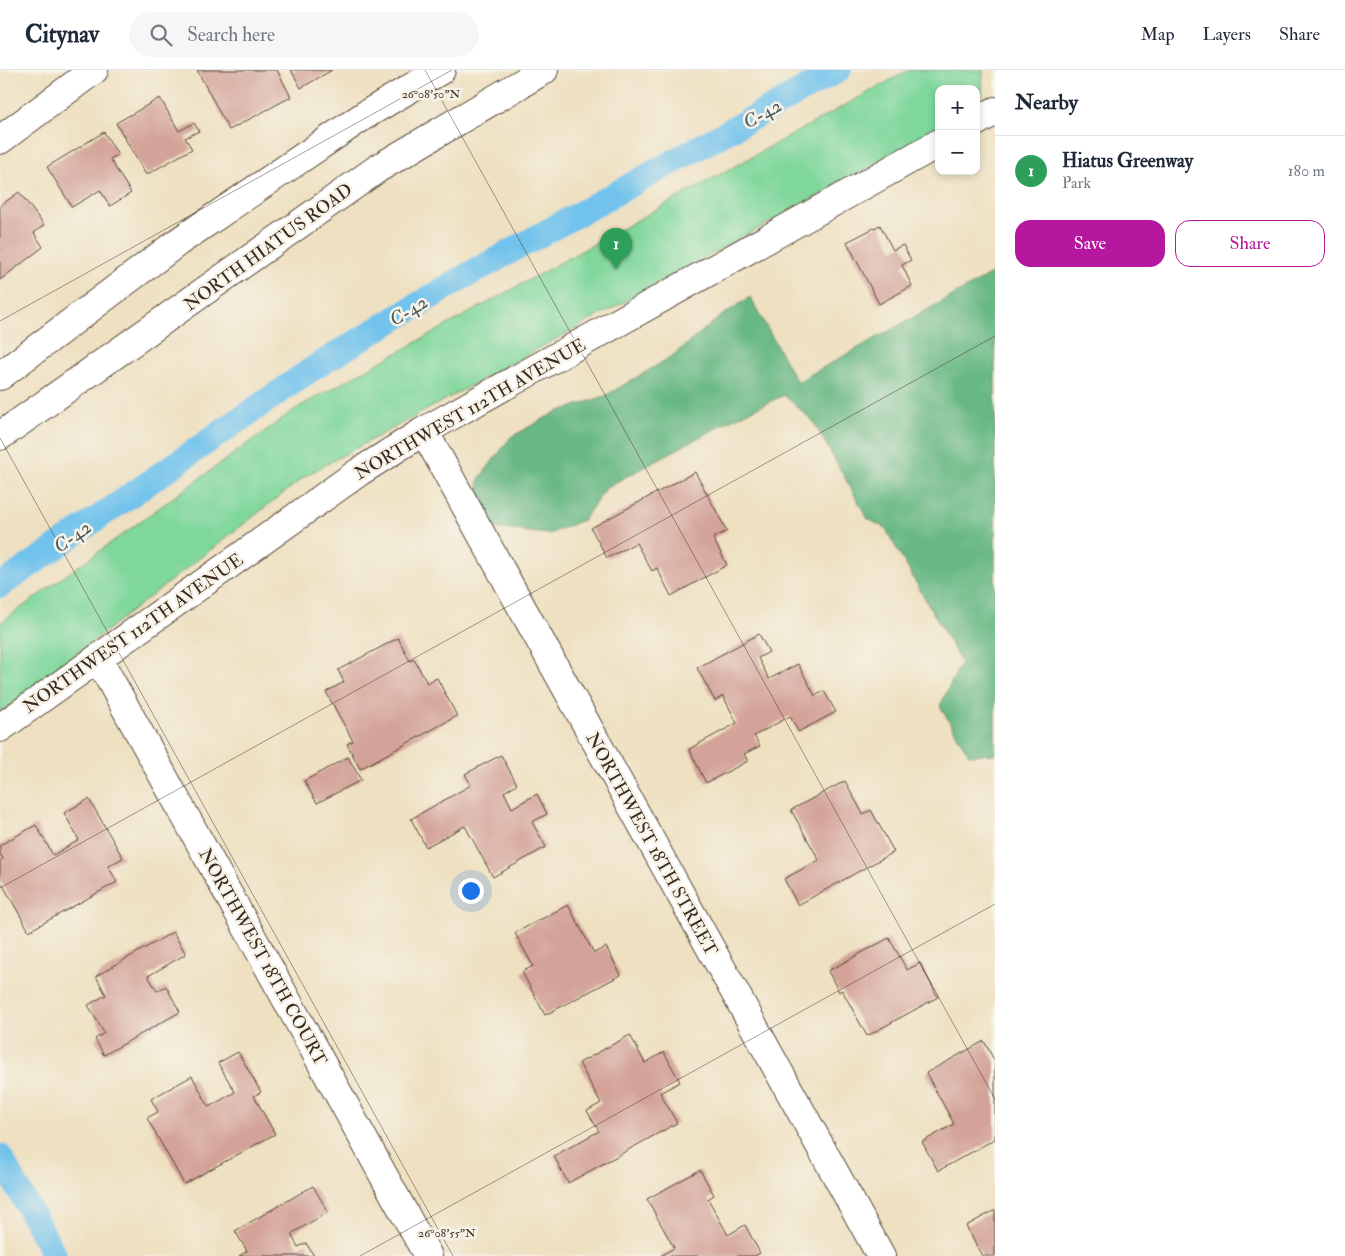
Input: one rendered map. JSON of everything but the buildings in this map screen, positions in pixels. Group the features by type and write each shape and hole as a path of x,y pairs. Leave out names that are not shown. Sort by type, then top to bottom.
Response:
{"street":[{"path":"0,140 94,70"},
{"path":"0,376 178,242 365,115 441,70"},
{"name":"NORTH HIATUS ROAD","path":"0,436 377,169 544,70"},
{"path":"980,120 995,111"},
{"name":"NORTHWEST 112TH AVENUE","path":"0,728 359,472 424,431 935,145"},
{"name":"NORTHWEST 18TH STREET","path":"424,431 881,1256"},
{"name":"NORTHWEST 18TH COURT","path":"98,658 428,1256"}],"green space":[{"path":"909,70 983,70 982,94 980,97 980,85 935,85 935,132 307,475 0,713 0,623 297,408"},
{"path":"995,272 995,754 969,755 940,706 961,662 885,528 868,519 813,421 784,395 733,419 607,487 583,520 549,534 493,528 477,502 479,479 511,437 554,413 605,396 671,357 721,316 750,297 797,382"}],"waterway":[{"name":"C-42","path":"0,586 315,367 457,281 839,70"},
{"path":"0,1156 55,1256"}],"place":[{"name":"Hiatus Greenway","path":"616,269"}]}
